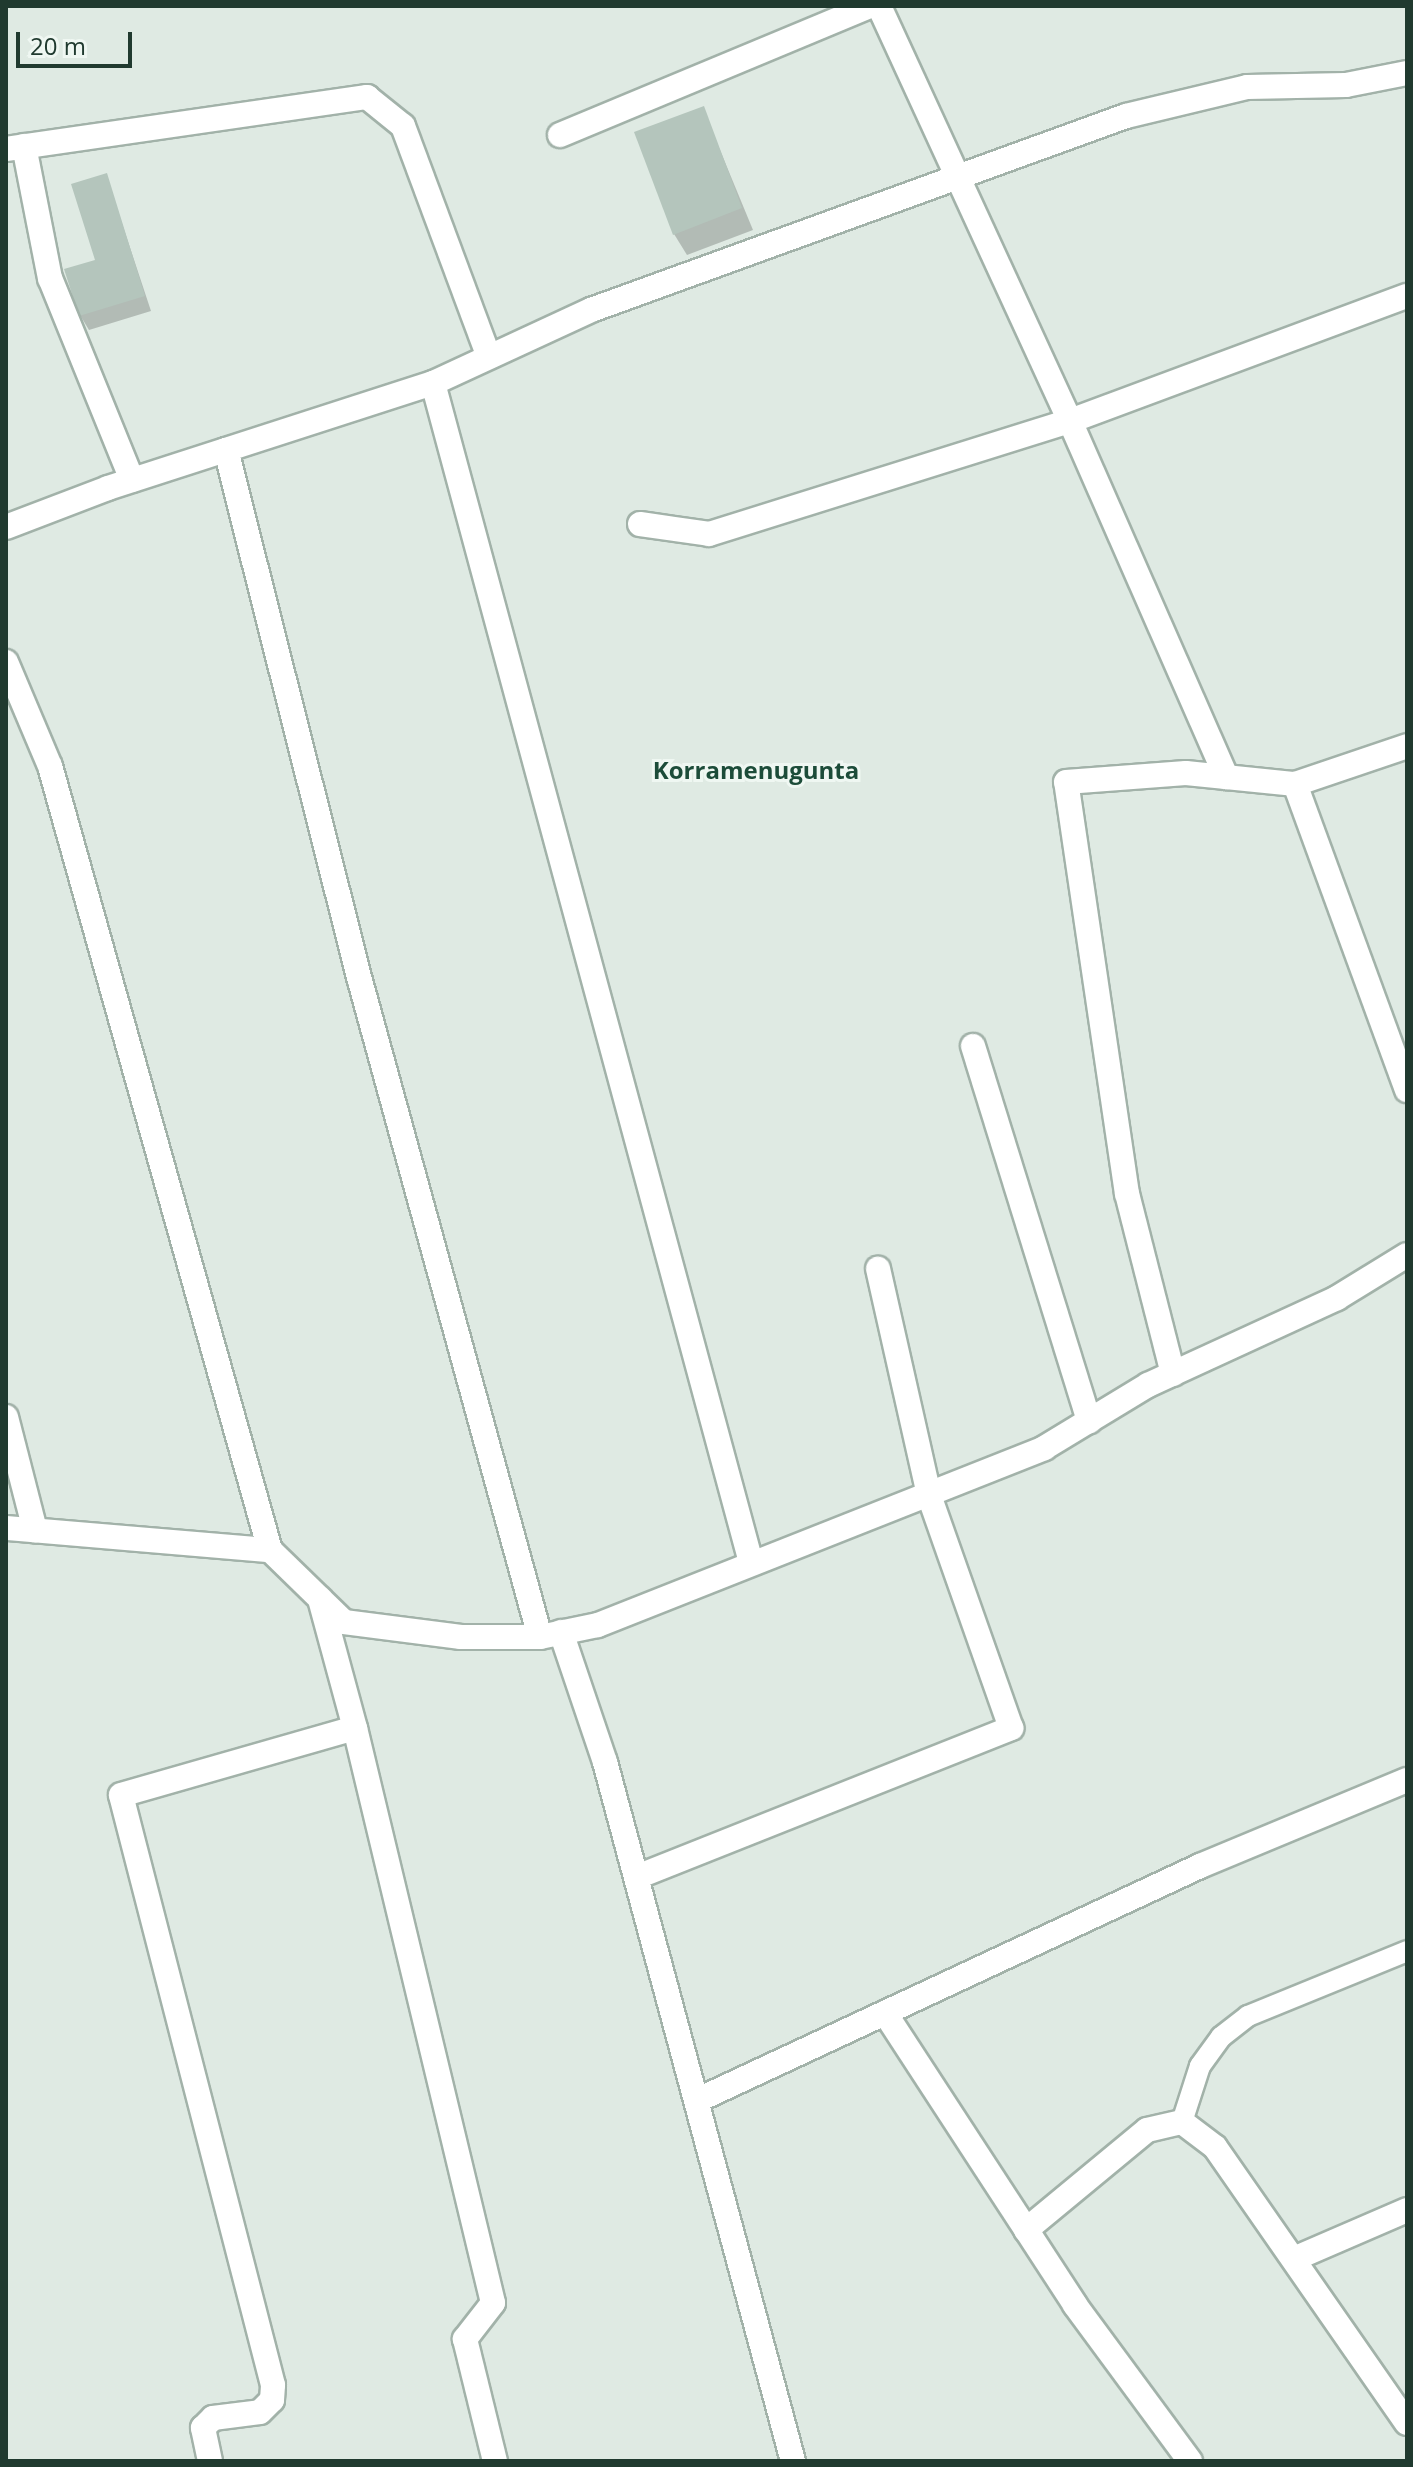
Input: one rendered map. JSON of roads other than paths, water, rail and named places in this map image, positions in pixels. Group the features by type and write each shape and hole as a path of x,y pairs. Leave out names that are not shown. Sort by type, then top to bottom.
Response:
{"street":[{"path":"560,135 870,6"},
{"path":"879,6 1070,421 1226,777"},
{"path":"6,527 132,480 433,383 591,310 1126,116 1247,87 1346,85 1407,73"},
{"path":"132,480 50,278 15,148 367,97 403,126 489,357"},
{"path":"640,524 709,534 1070,421 1407,296"},
{"path":"433,383 751,1562"},
{"path":"226,450 359,977 550,1635 637,1877 793,2461"},
{"path":"6,662 50,766 270,1550 344,1622 395,1631 550,1635 598,1625 1044,1448 1173,1374 1337,1298 1407,1255"},
{"path":"1173,1374 1127,1194 1066,782 1186,773 1295,784 1407,746"},
{"path":"1295,784 1407,1090"},
{"path":"973,1046 1089,1421"},
{"path":"637,1877 1011,1728 929,1495 878,1269"},
{"path":"6,1417 35,1530"},
{"path":"6,1528 270,1550"},
{"path":"320,1599 355,1728 493,2303 465,2339 495,2461"},
{"path":"210,2461 203,2428 213,2418 260,2412 272,2400 273,2385 121,1795 355,1728"},
{"path":"698,2100 1200,1866 1407,1780"},
{"path":"885,2013 1026,2230 1190,2461"},
{"path":"1026,2230 1147,2130 1182,2122 1215,2147 1296,2258 1407,2423"},
{"path":"1296,2258 1407,2210"}],"lane":[{"path":"1182,2122 1200,2066 1221,2037 1248,2016 1407,1951"}],"district":[{"name":"Korramenugunta","path":"756,770"}]}
